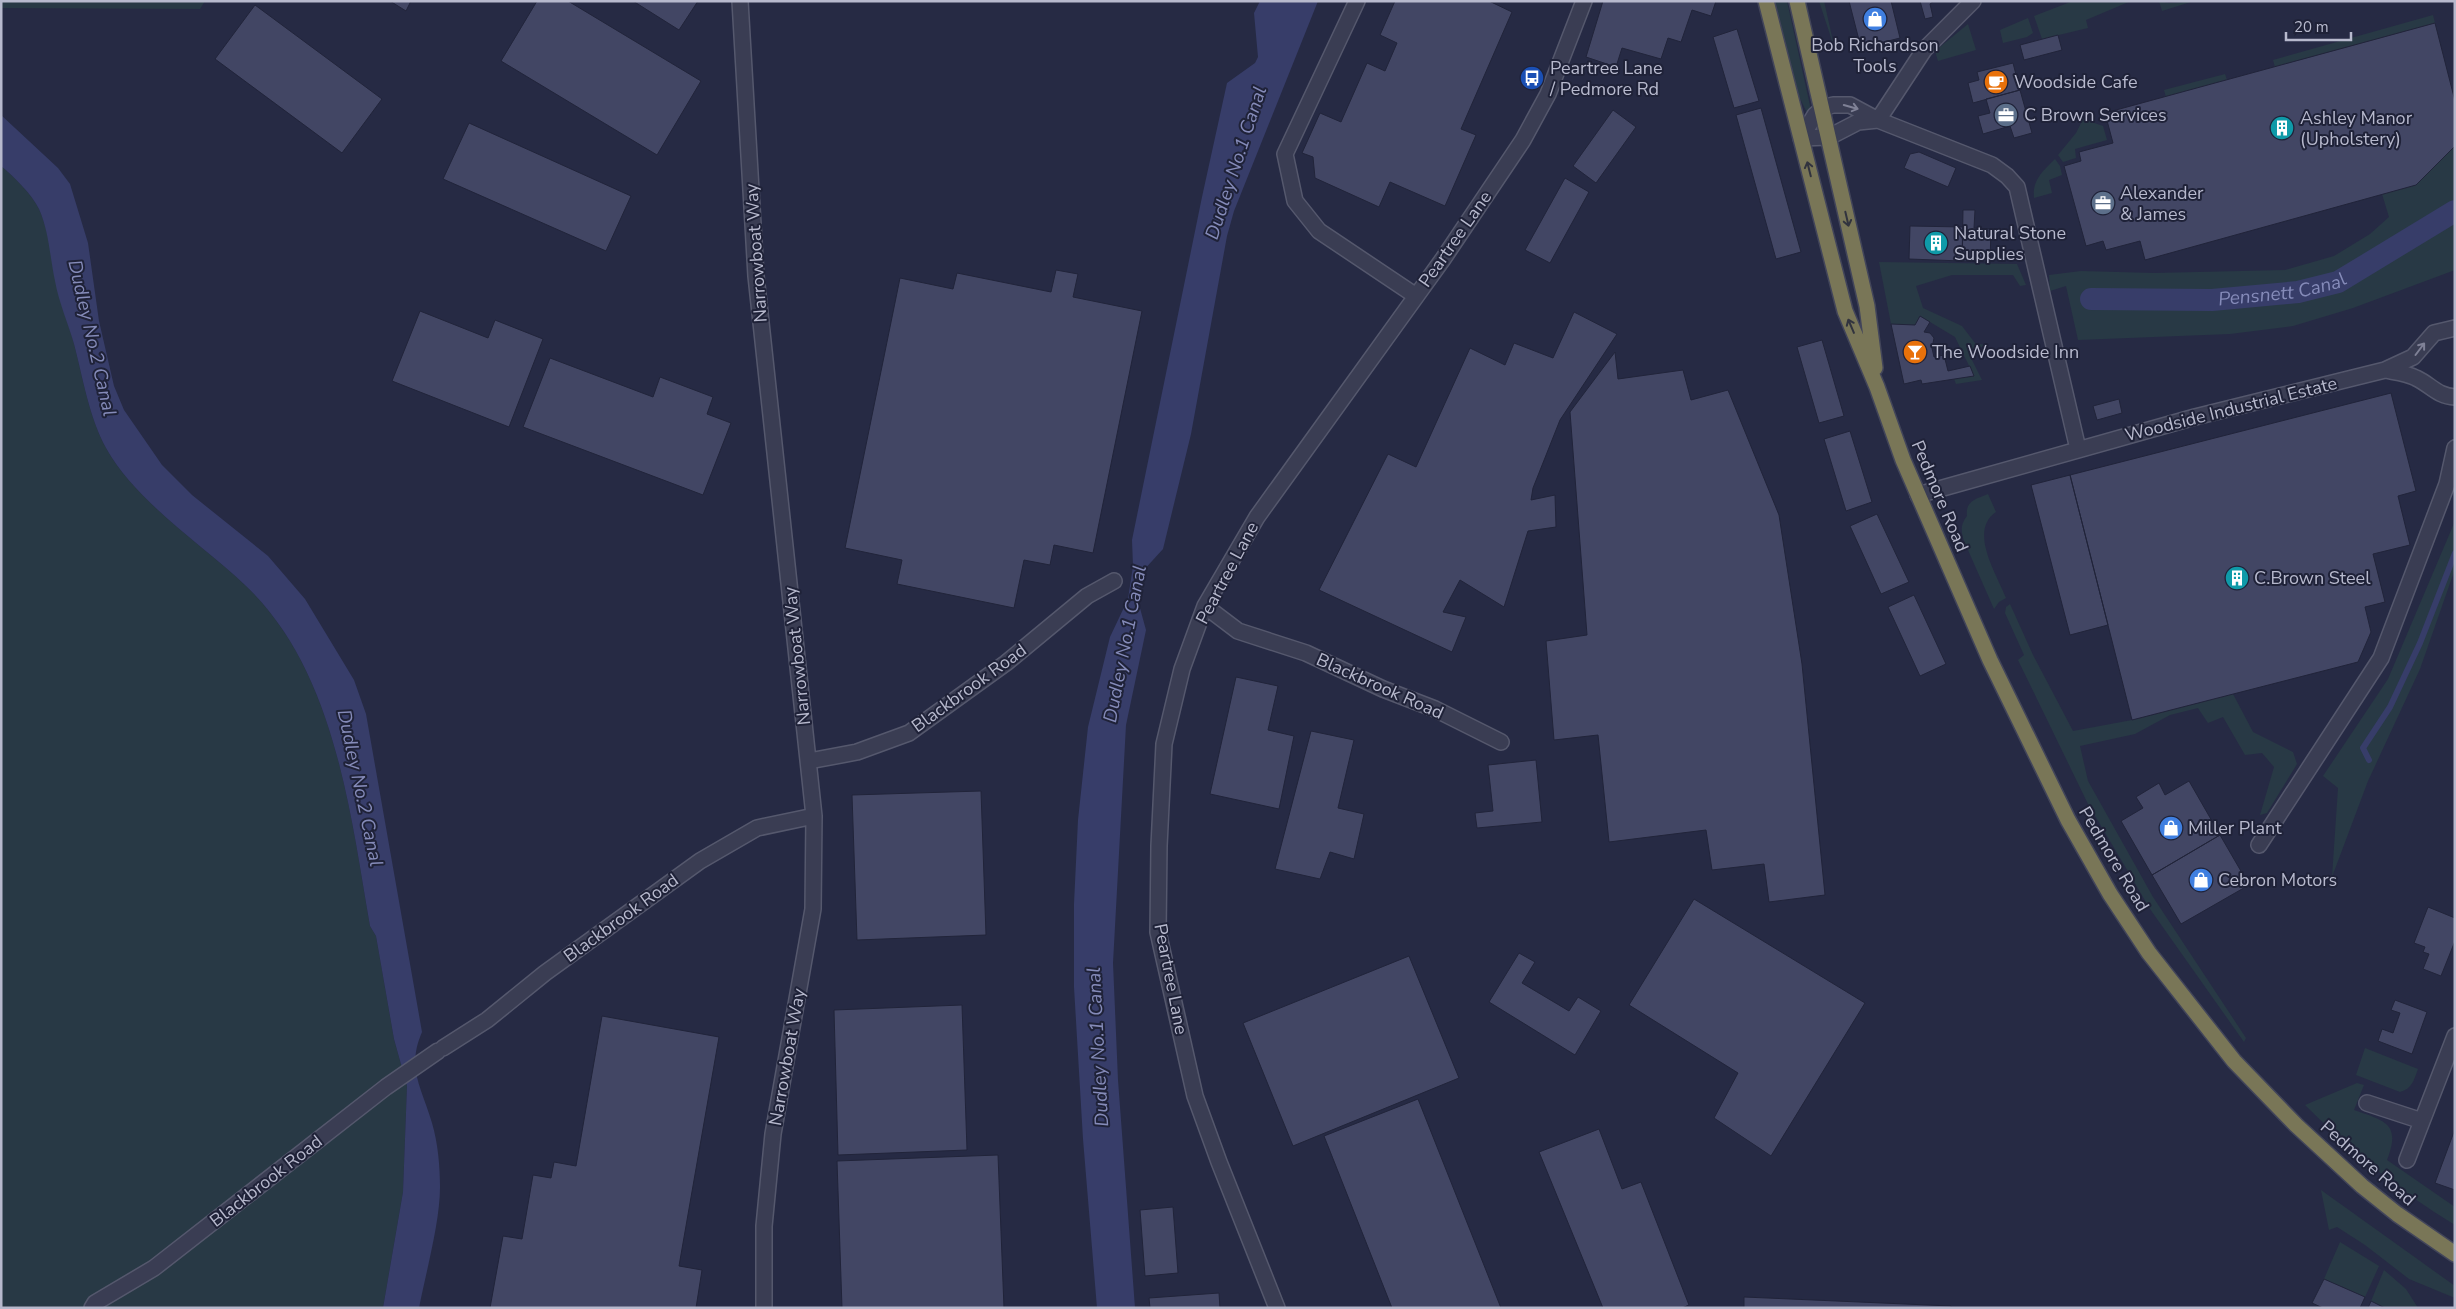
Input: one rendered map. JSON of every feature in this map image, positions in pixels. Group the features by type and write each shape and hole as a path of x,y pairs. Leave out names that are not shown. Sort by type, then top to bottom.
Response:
{"highway":[{"name":"Pedmore Road","path":"1766,1 1845,311 1877,387 1887,419 1918,495 1990,660 2068,820 2110,894 2149,953 2188,1005 2234,1061 2296,1125 2362,1186 2397,1214 2455,1254"},
{"name":"Pedmore Road","path":"1797,1 1867,306 1877,387"}],"street":[{"name":"Narrowboat Way","path":"740,1 756,276 814,816 813,909 773,1134 764,1226 764,1308"},
{"path":"1357,1 1285,154 1295,201 1319,231 1416,296"},
{"name":"Peartree Lane","path":"1277,1308 1195,1096 1158,932 1159,846 1164,744 1182,669 1205,606 1257,517 1416,296 1524,140 1548,94 1584,1"},
{"path":"1878,120 1924,50 1973,1"},
{"path":"1801,138 1815,115 1823,108 1833,105 1850,105 1878,120 1992,165 2007,176 2017,187 2078,449"},
{"path":"1801,138 1829,138 1858,122 1878,120"},
{"name":"Woodside Industrial Estate","path":"1918,495 2202,415 2385,370 2413,358 2434,333 2455,328"},
{"name":"Woodside Industrial Estate","path":"2385,370 2415,377 2434,391 2444,396 2455,397"},
{"path":"2259,845 2381,658 2447,484 2455,448"},
{"name":"Blackbrook Road","path":"809,762 857,752 909,733 1006,662 1087,596 1114,581"},
{"name":"Blackbrook Road","path":"1205,606 1238,631 1306,653 1383,689 1435,709 1501,742"},
{"name":"Blackbrook Road","path":"92,1308 95,1303 154,1268 386,1088 487,1020 545,973 700,861 757,828 814,816"},
{"path":"2407,1160 2455,1036"},
{"path":"2367,1103 2422,1121"}],"shaded area":[{"path":"1,1 205,1 200,9 1,8"},
{"path":"1773,1 1787,1 1811,110 1807,113 1796,90"},
{"path":"1819,1 1824,1 1835,50"},
{"path":"2073,1 2131,1 2086,20 2088,28 2042,39 2034,16"},
{"path":"2159,1 2170,3 2194,1 2162,11"},
{"path":"2433,15 2435,23 2275,67 2273,60"},
{"path":"2028,18 2033,33 2027,37 2003,43 2000,30"},
{"path":"1968,24 1976,50 1938,61 1935,51"},
{"path":"2225,74 2227,80 2166,97 2164,90"},
{"path":"2083,119 2103,126 2107,140 2075,149 2076,158 2063,162 2058,155 2076,133"},
{"path":"2455,146 2455,270 2353,308 2293,326 2230,334 2078,340 2066,286 2050,291 2049,275 2081,271 2154,273 2285,270 2334,256 2370,234 2389,217 2382,194 2416,185"},
{"path":"2055,159 2060,166 2062,175 2049,180 2052,193 2034,198 2037,181"},
{"path":"1,166 27,191 36,203 43,218 60,297 87,397 95,423 106,448 119,468 135,487 171,522 246,586 276,620 300,659 319,701 334,745 355,836 370,926 376,936 394,1039 407,1086 403,1192 383,1308 1,1308"},
{"path":"1879,262 2017,264 2026,285 2020,286 2013,275 1952,275 1916,286 1923,308 1962,326 1975,343 1985,345 1969,354 1982,380 1956,384 1954,379 1974,376 1955,337 1920,316 1915,325 1891,324"},
{"path":"1988,494 1996,512 1988,520 1984,530 1984,541 1991,565 2006,598 1999,602 1994,609 1964,541 1962,531 1968,507 1972,501"},
{"path":"2455,521 2455,569 2420,669 2368,781 2332,877 2338,788 2323,776 2388,679"},
{"path":"2010,604 2033,655 2073,731 2132,720 2233,694 2253,732 2293,752 2297,764 2267,813 2260,815 2274,767 2262,753 2245,755 2223,717 2208,723 2198,708 2170,715 2135,734 2080,746 2088,781 2153,897 2246,1038 2244,1042 2150,909 2088,804 2018,660 2024,655 2005,613 2006,607"},
{"path":"2365,1048 2418,1069 2410,1086 2400,1092 2356,1075"},
{"path":"2357,1083 2364,1085 2354,1110 2375,1117 2388,1126 2391,1131 2391,1148 2387,1160 2455,1207 2455,1225 2415,1199 2376,1170 2305,1105"},
{"path":"2321,1190 2455,1286 2455,1298 2409,1279 2365,1245 2337,1227 2329,1230"},
{"path":"2340,1242 2379,1266 2365,1297 2324,1279"},
{"path":"2384,1270 2406,1289 2418,1308 2385,1308 2371,1301"}],"water":[{"name":"Dudley No.1 Canal","path":"1260,1 1318,1 1234,211 1227,236 1191,434 1163,549 1142,572 1138,601 1146,630 1126,725 1113,963 1118,1080 1135,1308 1097,1308 1083,1139 1074,987 1074,904 1078,820 1088,727 1110,637 1128,599 1133,566 1132,540 1227,83 1255,63 1258,57 1254,13"},
{"name":"Dudley No.2 Canal","path":"1,115 58,168 70,184 88,243 99,321 114,386 124,410 162,465 192,495 268,556 305,599 354,680 366,714 422,1032 417,1045 415,1068 434,1131 439,1163 438,1216 419,1308 383,1308 403,1192 407,1086 394,1039 376,936 370,926 355,836 345,790 334,745 319,701 300,659 276,620 246,586 171,522 135,487 119,468 106,448 95,423 74,344 59,297 42,217 36,203 27,191 1,166"}],"building":[{"path":"390,1 411,1 406,11"},
{"path":"537,1 568,1 701,81 657,155 501,61"},
{"path":"633,1 698,1 679,30"},
{"path":"1395,1 1489,1 1512,12 1461,129 1476,135 1445,206 1390,182 1379,207 1315,178 1313,157 1302,153 1320,113 1341,122 1367,63 1385,71 1397,43 1380,35"},
{"path":"1603,1 1716,1 1711,16 1692,10 1681,42 1668,38 1661,59 1622,48 1616,67 1586,57"},
{"name":"Bob Richardson Tools","path":"1849,1 1891,1 1900,38 1861,48"},
{"path":"1920,1 1934,1 1930,4 1933,17 1925,19"},
{"path":"255,5 382,99 342,153 215,59"},
{"name":"Ashley Manor (Upholstery)","path":"2435,23 2455,101 2455,146 2416,185 2145,260 2140,241 2106,250 2103,241 2086,246 2064,166 2081,161 2079,152 2113,143 2105,113"},
{"path":"1737,29 1759,101 1734,108 1713,37"},
{"path":"2058,35 2062,50 2024,60 2020,45"},
{"name":"Woodside Cafe","path":"2013,63 2020,90 1973,103 1968,83 1979,80 1977,72"},
{"name":"C Brown Services","path":"2020,90 2032,133 2014,138 2010,126 1983,134 1978,116 1990,113 1986,99"},
{"path":"1761,108 1801,252 1776,259 1736,115"},
{"path":"1613,110 1636,127 1596,183 1573,166"},
{"path":"469,123 631,196 606,251 443,179"},
{"path":"1919,152 1956,168 1948,187 1904,168 1910,154"},
{"path":"1565,178 1589,192 1550,263 1525,250"},
{"path":"1963,210 1975,210 1974,228 1991,229 1990,262 1962,261"},
{"name":"Natural Stone Supplies","path":"1910,226 1963,227 1962,261 1909,259"},
{"path":"1056,270 1078,274 1073,297 1142,311 1093,553 1054,545 1050,565 1024,560 1014,608 897,584 902,560 845,548 900,278 953,289 957,273 1051,292"},
{"path":"420,311 488,338 495,320 543,339 509,427 392,381"},
{"path":"1574,312 1617,334 1560,420 1533,488 1531,500 1555,495 1556,527 1528,531 1504,607 1460,580 1443,612 1466,617 1452,652 1319,590 1388,454 1416,467 1470,348 1505,365 1514,343 1553,358"},
{"name":"The Woodside Inn","path":"1920,316 1930,322 1924,332 1930,333 1934,338 1932,348 1934,357 1944,355 1948,371 1970,366 1974,376 1922,384 1921,380 1904,384 1891,324 1915,325"},
{"path":"1822,340 1844,416 1819,423 1797,347"},
{"path":"1615,352 1618,379 1683,370 1691,400 1728,390 1779,515 1802,664 1825,895 1769,902 1764,864 1712,870 1706,830 1609,842 1598,735 1554,740 1546,641 1587,635 1570,412"},
{"path":"550,358 653,397 660,377 713,397 707,414 731,423 703,495 523,427"},
{"name":"C.Brown Steel","path":"2391,393 2416,491 2398,496 2410,545 2373,554 2385,602 2365,607 2371,632 2358,662 2132,720 2070,475"},
{"path":"2119,399 2122,413 2097,420 2093,406"},
{"path":"1850,431 1872,502 1846,511 1824,439"},
{"path":"2070,475 2108,625 2070,635 2031,485"},
{"path":"1877,514 1909,582 1881,594 1850,526"},
{"path":"1914,595 1946,664 1920,676 1888,607"},
{"path":"1236,677 1278,686 1268,730 1294,736 1279,809 1210,794"},
{"path":"1311,731 1354,740 1338,808 1364,814 1354,859 1330,852 1320,879 1275,869"},
{"path":"1536,760 1542,822 1477,828 1475,813 1493,811 1488,765"},
{"name":"Miller Plant","path":"2189,781 2220,835 2152,875 2121,821 2143,808 2136,797 2159,783 2165,795"},
{"path":"981,791 986,935 857,940 852,795"},
{"name":"Cebron Motors","path":"2220,835 2249,885 2181,924 2152,875"},
{"path":"1694,899 1865,1003 1771,1156 1714,1118 1738,1073 1629,1005"},
{"path":"2428,907 2455,918 2455,941 2441,976 2423,969 2429,954 2423,952 2425,947 2414,943"},
{"path":"1519,953 1535,962 1522,983 1569,1011 1578,997 1601,1011 1575,1055 1489,1002"},
{"path":"1409,956 1459,1078 1293,1146 1243,1023"},
{"path":"2395,1000 2427,1012 2412,1054 2378,1041 2382,1029 2393,1033 2400,1013 2391,1010"},
{"path":"962,1005 967,1150 838,1155 834,1010"},
{"path":"602,1016 719,1037 679,1266 702,1270 696,1308 490,1308 503,1236 522,1239 533,1175 551,1178 554,1162 576,1166"},
{"path":"1418,1099 1501,1308 1392,1308 1324,1136"},
{"path":"1599,1129 1622,1189 1641,1182 1689,1305 1682,1308 1603,1308 1539,1152"},
{"path":"2455,1129 2455,1190 2435,1183"},
{"path":"998,1155 1004,1308 842,1308 837,1161"},
{"path":"1173,1207 1178,1273 1145,1276 1140,1210"},
{"path":"2324,1279 2365,1297 2360,1308 2323,1308 2312,1303"},
{"path":"1219,1293 1220,1308 1150,1308 1149,1298"},
{"path":"1744,1297 1951,1306 1951,1308 1744,1308"},
{"path":"2371,1301 2385,1308 2368,1308"}],"waterway":[{"name":"Pensnett Canal","path":"2091,299 2212,300 2298,292 2338,282 2455,211"},
{"path":"2369,760 2363,748 2390,707 2420,643 2455,553"}],"place":[{"name":"Bob Richardson Tools","path":"1875,19"},
{"name":"Peartree Lane / Pedmore Rd","path":"1532,78"},
{"name":"Woodside Cafe","path":"1996,82"},
{"name":"C Brown Services","path":"2006,115"},
{"name":"Ashley Manor (Upholstery)","path":"2282,128"},
{"name":"Alexander & James","path":"2103,203"},
{"name":"Natural Stone Supplies","path":"1936,243"},
{"name":"The Woodside Inn","path":"1915,352"},
{"name":"C.Brown Steel","path":"2237,578"},
{"name":"Miller Plant","path":"2171,828"},
{"name":"Cebron Motors","path":"2201,880"}]}
